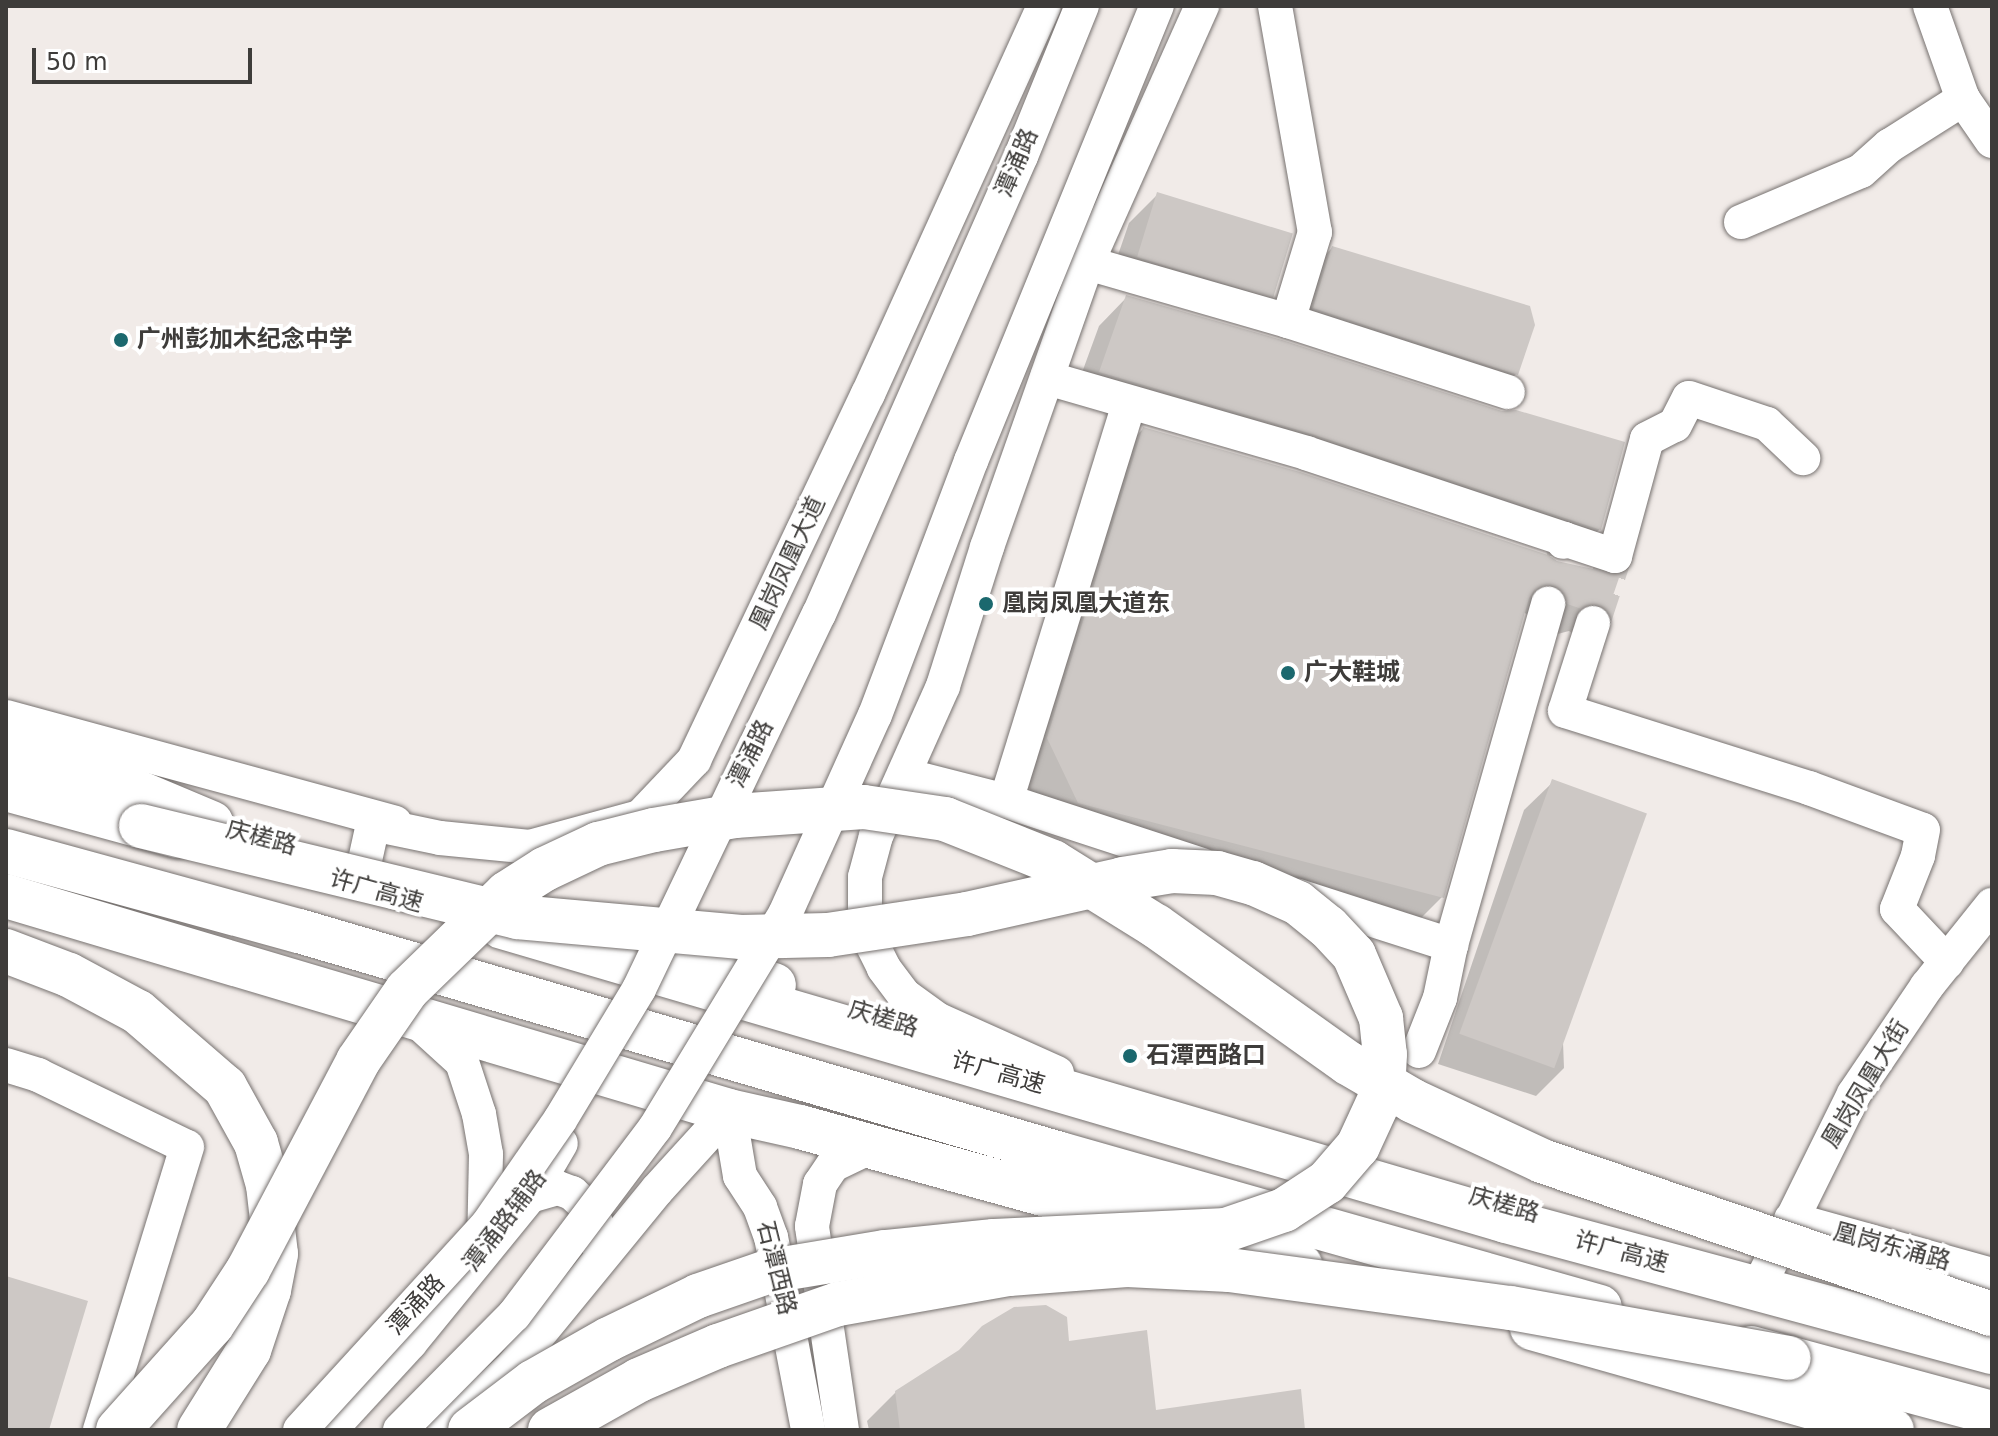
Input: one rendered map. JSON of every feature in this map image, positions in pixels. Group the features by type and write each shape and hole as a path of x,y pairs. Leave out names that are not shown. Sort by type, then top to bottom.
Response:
{"main road":[{"path":"6,749 97,775 216,825"},
{"name":"庆槎路","path":"6,768 629,941 1278,1141 1763,1278 1992,1334"},
{"name":"许广高速","path":"6,789 686,978 1506,1221 1992,1352"},
{"path":"118,1430 212,1325 248,1270 358,1061 407,990 507,893 545,869 612,840 735,816 851,808 910,811 945,819 1053,862 1156,926 1348,1063 1413,1101 1542,1161 1992,1314"},
{"path":"141,826 517,917 741,937 828,935 967,914 1172,871 1217,873 1253,883 1298,903 1328,927 1354,955 1381,1018 1385,1054 1383,1092 1358,1146 1327,1182 1284,1210 1226,1230 978,1243 885,1252 770,1271 698,1296 609,1339 533,1382 470,1430"},
{"path":"6,851 299,931 1503,1281 1992,1413"},
{"path":"6,896 729,1111 870,1147 1892,1430"},
{"path":"6,951 69,975 138,1012 225,1087 256,1143 268,1185 276,1254 274,1266 249,1350 199,1430"},
{"path":"550,1430 639,1380 718,1346 838,1304 1009,1274 1127,1265 1229,1270 1480,1304 1789,1358"}],"street":[{"name":"凰岗凤凰大道","path":"364,865 373,824 455,839 530,847 640,817 694,760 868,394 1044,6"},
{"name":"潭涌路","path":"300,1430 323,1410 488,1224 560,1120 639,989 819,614 1015,171 1082,6"},
{"path":"400,1430 514,1315 655,1128 785,914 875,715 971,461 1157,6"},
{"path":"1058,1073 937,1019 904,995 884,968 865,930 865,877 876,836 943,686 987,547 1087,263 1202,6"},
{"path":"1275,6 1315,232 1288,321"},
{"path":"1930,6 1963,99 1992,141"},
{"path":"1741,222 1861,171 1889,146 1963,99"},
{"path":"1087,263 1288,321 1508,392"},
{"path":"1047,378 1306,453 1615,556 1647,439 1675,425 1689,398 1767,424 1803,458"},
{"path":"1006,801 1129,403"},
{"path":"1419,1051 1440,998 1451,945 1548,604"},
{"path":"1593,623 1565,711 1809,788 1923,830 1918,856 1897,909 1947,962"},
{"path":"6,717 455,839 629,941"},
{"path":"904,775 1006,801 1451,945"},
{"name":"凰岗凤凰大街","path":"1763,1278 1854,1094 1947,962 1992,905"},
{"path":"411,1017 462,1062 479,1114 486,1154 484,1252"},
{"path":"6,1065 38,1075 187,1147 100,1430"},
{"name":"潭涌路辅路","path":"330,1430 410,1343 530,1196 601,1073"},
{"path":"444,1430 513,1366 657,1190 729,1111"},
{"name":"石潭西路","path":"729,1111 740,1176 760,1207 778,1265 808,1430"},
{"name":"石潭西路","path":"842,1430 812,1226 820,1184 833,1165 870,1147"},
{"path":"530,1196 558,1188 586,1206 596,1223 595,1248 584,1279"},
{"name":"凰岗东涌路","path":"1791,1219 1992,1275"}],"building":[{"path":"1157,192 1293,234 1273,299 1137,257"},
{"path":"1332,246 1530,306 1535,325 1518,375 1313,308"},
{"path":"1126,295 1282,340 1502,411 1516,410 1625,442 1601,530 1312,434 1099,372"},
{"name":"广大鞋城","path":"1143,427 1300,472 1548,555 1557,561 1620,575 1608,610 1598,604 1579,608 1567,604 1563,591 1553,585 1535,589 1529,598 1444,898 1078,803 1047,738"},
{"path":"1552,779 1647,814 1554,1068 1459,1034"},
{"path":"6,1276 88,1301 49,1430 6,1430"},
{"path":"1046,1305 1067,1317 1069,1341 1147,1330 1156,1410 1301,1389 1305,1430 900,1430 895,1391 959,1350 982,1326 1014,1307"}],"tunnel":[{"path":"1548,604 1564,555 1563,542"},
{"path":"1593,623 1615,556"}],"place":[{"name":"广州彭加木纪念中学","path":"121,340"},
{"name":"凰岗凤凰大道东","path":"986,604"},
{"name":"广大鞋城","path":"1288,673"},
{"name":"石潭西路口","path":"1130,1056"}]}
